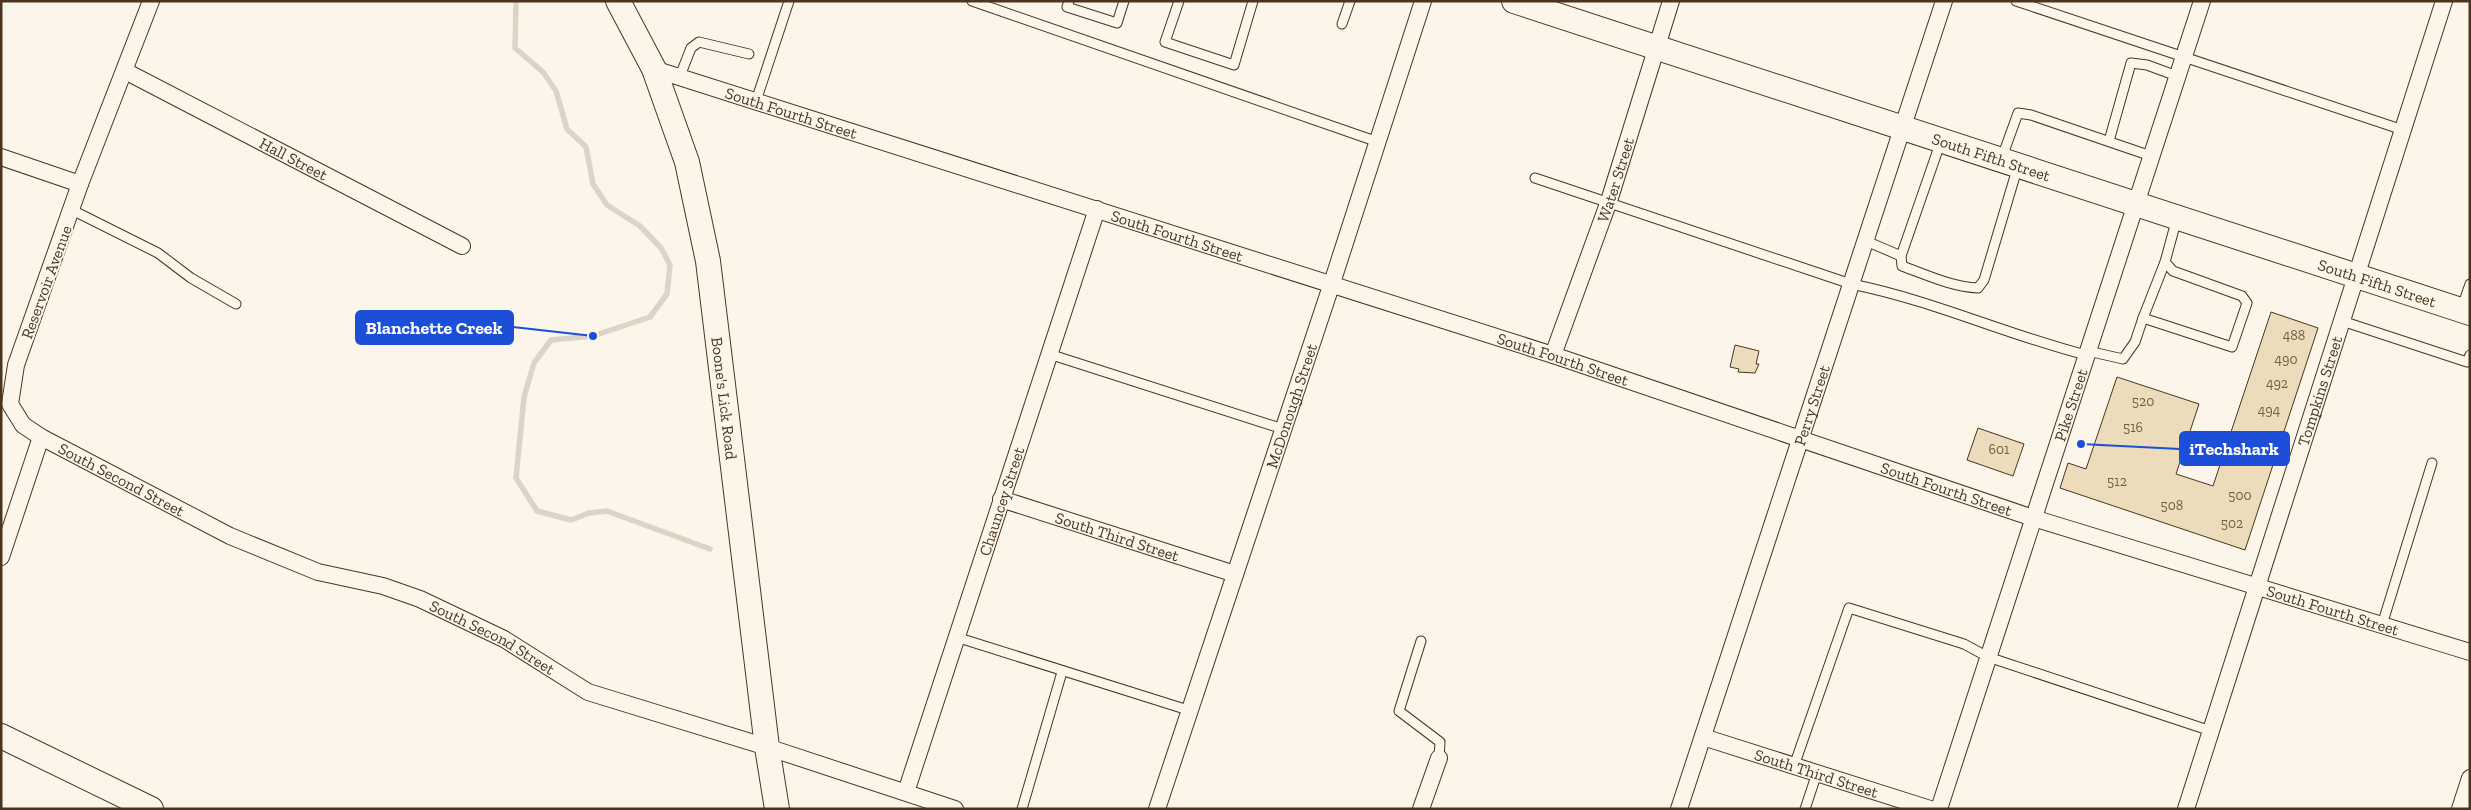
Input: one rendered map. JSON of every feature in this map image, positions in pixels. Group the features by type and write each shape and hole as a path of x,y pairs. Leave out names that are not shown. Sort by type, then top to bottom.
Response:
{"main road":[{"name":"South Fifth Street","path":"1514,1 1656,49 2466,312"},
{"name":"Boone's Lick Road","path":"622,3 654,68 687,162 708,261 767,747 777,809"},
{"path":"1,736 151,809"}],"street":[{"name":"Reservoir Avenue","path":"41,437 23,426 10,404 16,364 80,184 151,1"},
{"name":"McDonough Street","path":"1157,809 1188,710 1332,283 1423,1"},
{"name":"Water Street","path":"1553,355 1609,201 1671,1"},
{"name":"Perry Street","path":"1679,809 1944,1"},
{"name":"Pike Street","path":"1939,809 2202,1"},
{"name":"Tompkins Street","path":"2186,809 2444,1"},
{"name":"South Fourth Street","path":"654,68 1553,355 2033,518 2470,652"},
{"name":"Hall Street","path":"125,71 462,246"},
{"path":"1,157 80,184"},
{"name":"Chauncey Street","path":"906,792 1097,209"},
{"name":"South Second Street","path":"41,437 230,536 318,572 382,586 420,599 504,639 588,692 767,747 955,809"},
{"path":"1,557 41,437"},
{"name":"South Third Street","path":"1001,498 1235,574"},
{"name":"South Third Street","path":"1703,737 1930,809"},
{"path":"1421,809 1439,758"},
{"path":"2460,809 2470,778"}],"lane":[{"path":"756,101 789,1"},
{"path":"972,1 1378,142"},
{"path":"1069,1 1067,7 1118,22 1124,1"},
{"path":"1179,1 1165,42 1234,65 1253,1"},
{"path":"1342,24 1350,1"},
{"path":"2016,1 2403,130"},
{"path":"680,76 691,48 699,42 749,54"},
{"path":"2109,142 2131,63 2147,65 2177,76"},
{"path":"1866,241 1902,261 1950,283 1978,288 1984,280 2010,163 2018,113 2031,115 2151,156"},
{"path":"1902,261 1941,141"},
{"path":"1535,178 1609,201 1852,284 1884,290 2042,344 2123,359 2134,342 2165,262 2177,217"},
{"path":"72,210 158,253 191,278 236,304"},
{"path":"2143,318 2232,347 2246,304 2242,296 2173,271 2165,262"},
{"path":"2466,312 2470,284"},
{"path":"2342,321 2469,359"},
{"path":"1049,354 1283,429"},
{"path":"2382,625 2432,462"},
{"path":"1794,766 1849,608 1964,644 1988,657 2211,731"},
{"path":"956,637 1062,672 1188,710"},
{"path":"1421,641 1399,711 1440,742 1439,758"},
{"path":"1022,809 1062,672"},
{"path":"1805,809 1817,773"}],"building":[{"path":"2271,312 2318,328 2245,550 2060,488 2068,463 2086,469 2117,377 2199,404 2176,474 2213,486"},
{"path":"1735,345 1759,351 1756,364 1759,364 1755,373 1738,372 1739,369 1730,367"},
{"path":"1978,428 2024,444 2013,476 1967,460"}],"waterway":[{"path":"516,1 515,48 543,72 556,91 567,129 586,147 593,184 607,205 640,226 661,248 670,265 667,294 650,317 593,336 551,340 534,363 524,397 516,478 537,511 571,520 589,513 607,511 710,549"}],"place":[{"name":"Blanchette Creek","path":"593,336"},
{"name":"iTechshark","path":"2081,444"}]}
